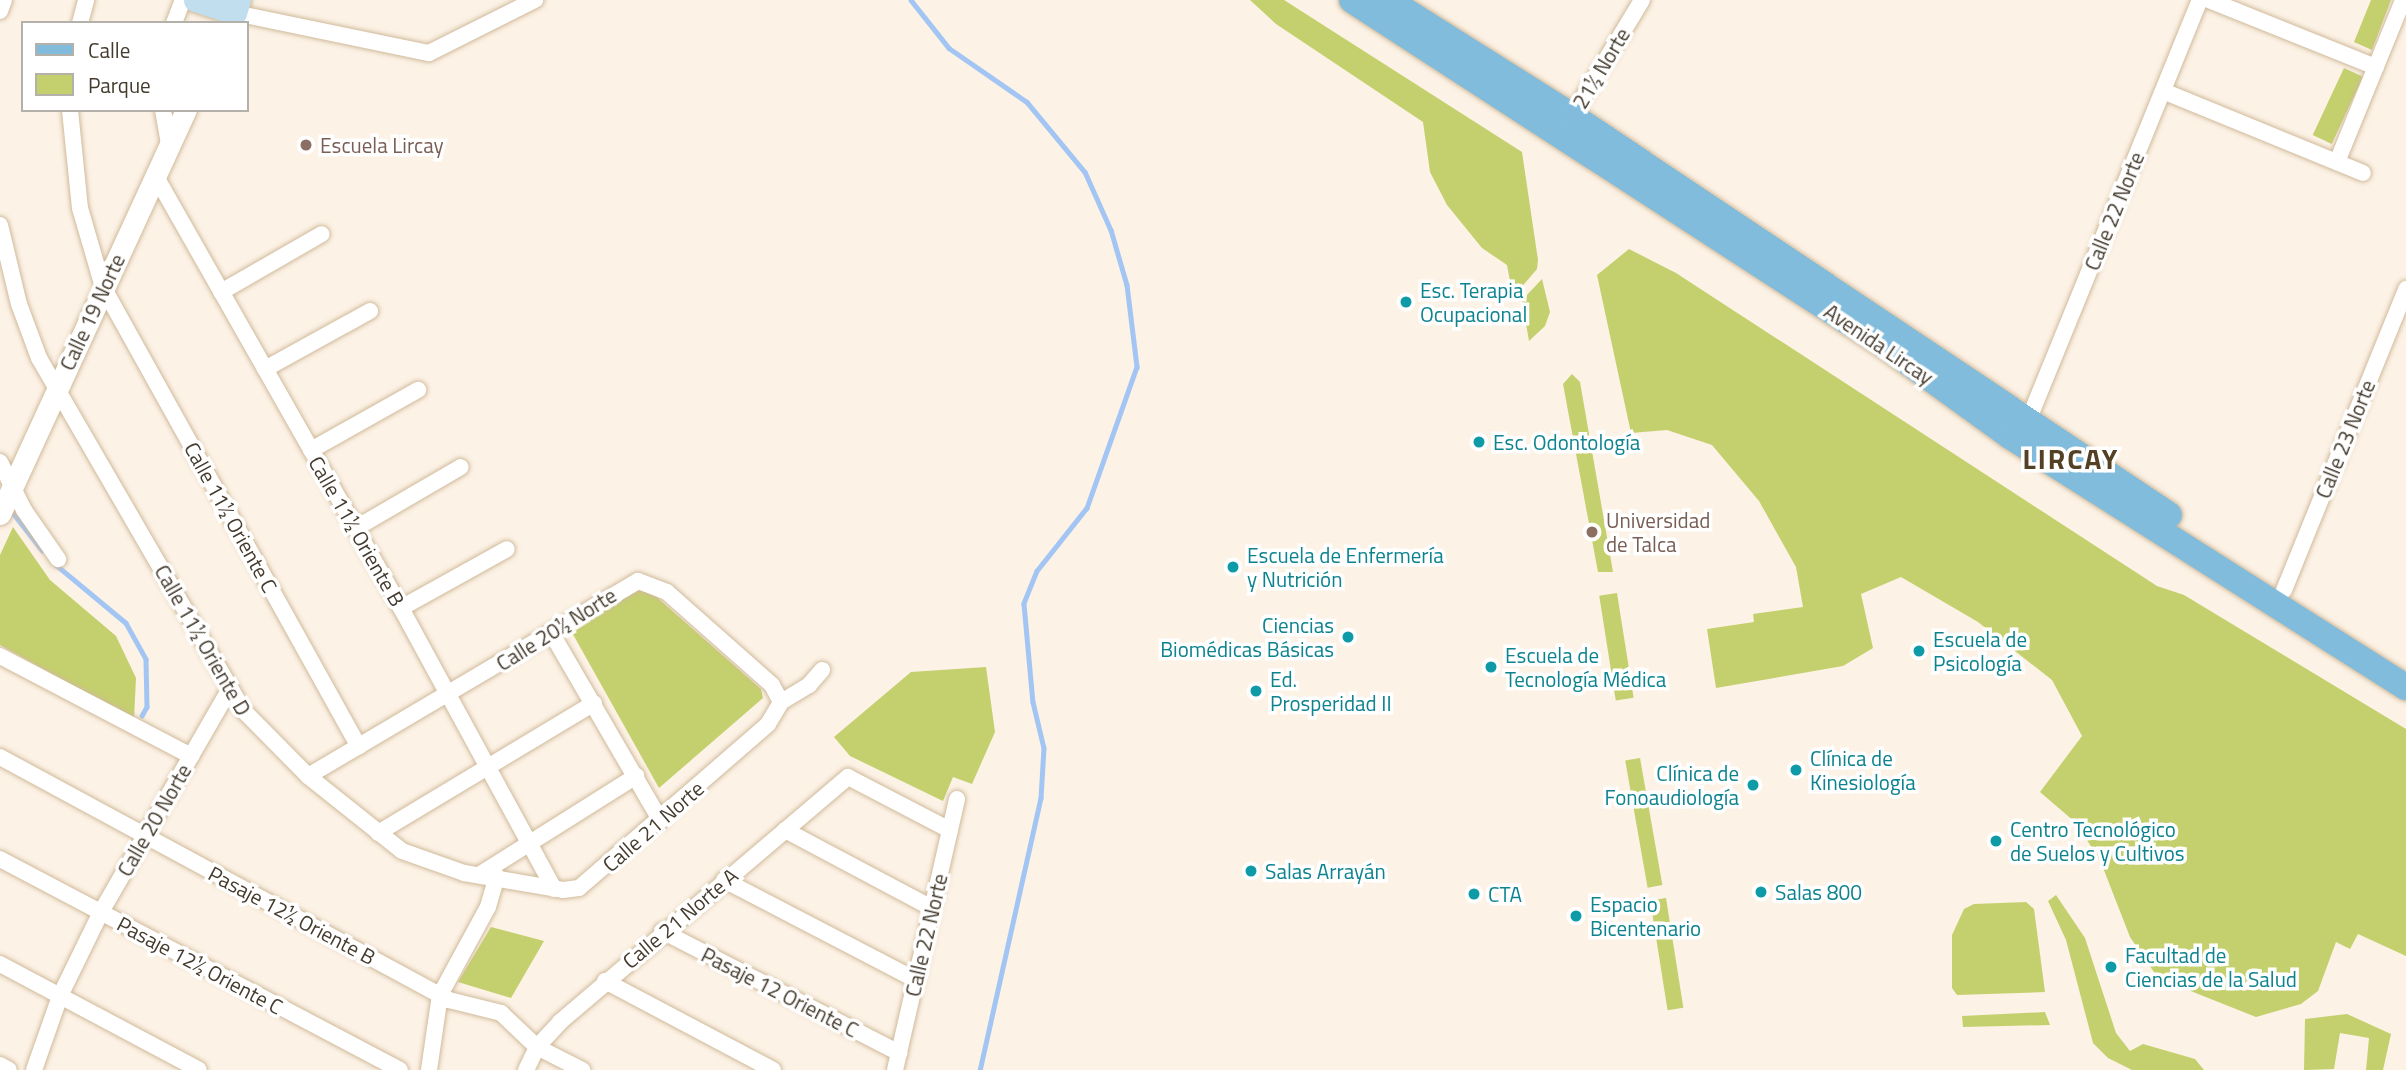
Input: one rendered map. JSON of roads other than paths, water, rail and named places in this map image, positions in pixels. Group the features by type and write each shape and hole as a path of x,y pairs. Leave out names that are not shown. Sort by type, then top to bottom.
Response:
{"main road":[{"path":"195,0 235,12"},
{"name":"Avenida Lircay","path":"1352,0 1566,126"},
{"name":"Avenida Lircay","path":"1388,0 1566,126 2406,687"},
{"name":"Avenida Lircay","path":"2019,429 2406,667"}],"street":[{"path":"0,11 4,0"},
{"path":"81,21 86,0"},
{"path":"175,21 183,0"},
{"path":"235,12 429,53 535,0"},
{"name":"21½ Norte","path":"1566,126 1642,0"},
{"name":"Calle 22 Norte","path":"2019,429 2200,0"},
{"path":"2209,0 2376,67"},
{"path":"2337,162 2403,0"},
{"path":"2163,91 2363,173"},
{"name":"Calle 11½ Oriente C","path":"70,112 80,208 103,287 359,747"},
{"path":"163,112 169,144"},
{"name":"Calle 19 Norte","path":"0,514 185,112"},
{"name":"Calle 11½ Oriente B","path":"155,175 401,608 447,697 554,889"},
{"name":"Calle 11½ Oriente D","path":"0,225 25,323 56,389 252,724 308,776 378,833 412,856 443,869 479,875"},
{"path":"221,292 322,234"},
{"name":"Calle 23 Norte","path":"2284,590 2406,289"},
{"path":"265,369 370,311"},
{"path":"311,450 418,390"},
{"path":"0,462 12,488 58,559"},
{"path":"356,528 461,467"},
{"path":"401,608 508,549"},
{"name":"Calle 20½ Norte","path":"308,776 552,634 626,585 651,582 772,685 781,702"},
{"path":"552,634 661,821"},
{"path":"0,656 191,756"},
{"path":"781,702 809,685 822,670"},
{"name":"Calle 20 Norte","path":"34,1070 60,996 101,912 230,689"},
{"name":"Calle 21 Norte","path":"479,875 554,889 586,884 661,821 768,724 781,702"},
{"path":"378,833 594,703"},
{"name":"Pasaje 12½ Oriente B","path":"0,757 440,995 501,1013 537,1047 582,1070"},
{"path":"479,875 528,841 636,776"},
{"name":"Calle 21 Norte A","path":"526,1070 537,1047 605,981 848,777 950,830"},
{"name":"Calle 22 Norte","path":"895,1070 957,799"},
{"path":"785,830 932,908"},
{"name":"Pasaje 12½ Oriente C","path":"0,859 400,1070"},
{"path":"429,1070 440,995 488,907 497,877"},
{"path":"724,880 916,980"},
{"name":"Pasaje 12 Oriente C","path":"662,931 899,1053"},
{"path":"0,964 200,1070"},
{"path":"605,981 773,1070"},
{"path":"0,1065 9,1070"}],"waterway":[{"path":"911,0 949,48 1027,102 1085,172 1111,230 1127,285 1137,367 1087,508 1037,571 1024,604 1033,702 1044,748 1041,798 980,1070"},
{"path":"14,514 42,550"},
{"path":"55,564 126,623 146,659 147,707 142,716"}],"place":[{"name":"Escuela Lircay","path":"306,145"},
{"name":"Esc. Terapia Ocupacional","path":"1406,302"},
{"name":"Esc. Odontología","path":"1479,442"},
{"name":"Universidad de Talca","path":"1592,532"},
{"name":"Escuela de Enfermería y Nutrición","path":"1233,567"},
{"name":"Ciencias Biomédicas Básicas","path":"1348,637"},
{"name":"Escuela de Psicología","path":"1919,651"},
{"name":"Escuela de Tecnología Médica","path":"1491,667"},
{"name":"Ed. Prosperidad II","path":"1256,691"},
{"name":"Clínica de Kinesiología","path":"1796,770"},
{"name":"Clínica de Fonoaudiología","path":"1753,785"},
{"name":"Centro Tecnológico de Suelos y Cultivos","path":"1996,841"},
{"name":"Salas Arrayán","path":"1251,871"},
{"name":"Salas 800","path":"1761,892"},
{"name":"CTA","path":"1474,894"},
{"name":"Espacio Bicentenario","path":"1576,916"},
{"name":"Facultad de Ciencias de la Salud","path":"2111,967"}],"district":[{"name":"LIRCAY","path":"2071,459"}]}
